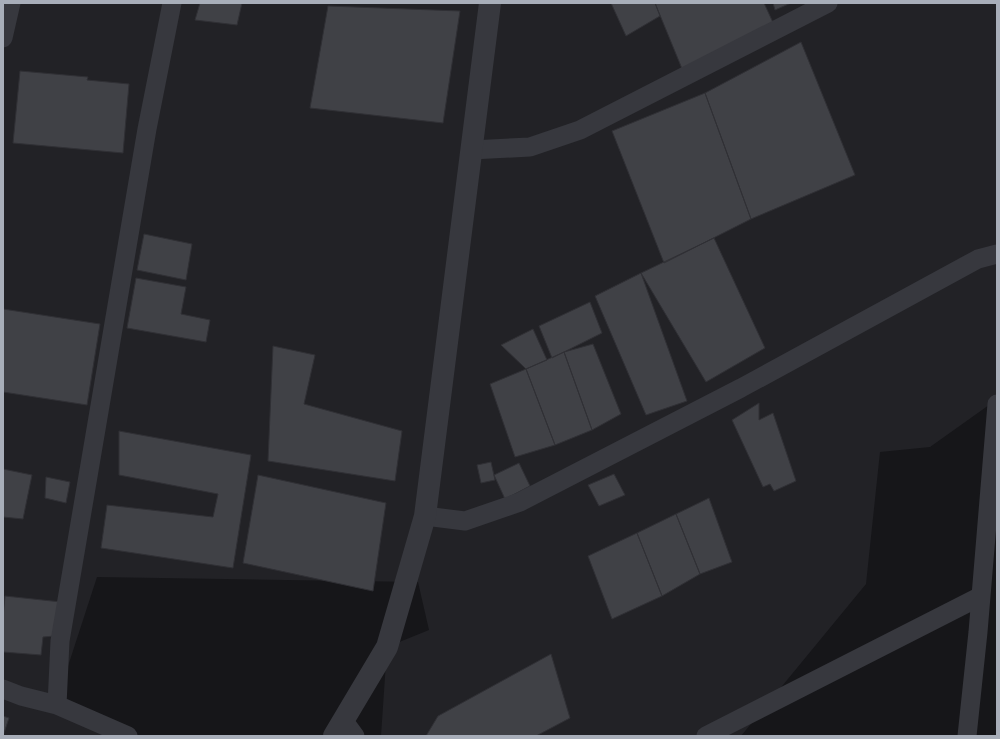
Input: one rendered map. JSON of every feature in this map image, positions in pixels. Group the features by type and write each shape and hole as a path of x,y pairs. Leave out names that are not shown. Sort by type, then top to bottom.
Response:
{"street":[{"path":"3,38 12,3"},
{"path":"57,705 60,641 146,137 172,3"},
{"path":"344,731 387,647 425,516 490,3"},
{"path":"471,150 530,147 580,130 828,3"},
{"path":"425,516 465,521 520,502 741,388 978,258 997,254"},
{"path":"967,736 978,632 997,404"},
{"path":"706,736 981,596"},
{"path":"3,689 21,696 57,705 128,736"}],"shaded area":[{"path":"3,3 997,3 997,406 989,405 930,447 880,452 866,584 741,736 381,736 387,647 429,630 418,582 97,577 57,700 123,736 3,736"}],"building":[{"path":"200,3 242,3 237,25 195,20"},
{"path":"611,3 655,3 660,16 626,36"},
{"path":"655,3 764,3 776,29 685,76"},
{"path":"773,3 791,3 775,10"},
{"path":"328,6 460,11 443,123 310,108"},
{"path":"801,42 855,175 751,219 705,93"},
{"path":"20,71 88,77 87,80 129,84 123,153 13,143"},
{"path":"705,93 751,219 664,263 612,131"},
{"path":"144,234 192,244 186,280 137,270"},
{"path":"714,238 765,348 706,382 641,273"},
{"path":"641,273 687,401 646,415 595,296"},
{"path":"136,278 186,287 181,314 210,320 206,342 127,328"},
{"path":"590,302 602,333 552,358 539,326"},
{"path":"3,309 100,324 87,405 3,392"},
{"path":"533,329 547,360 526,369 501,345"},
{"path":"593,344 621,414 592,430 564,352"},
{"path":"273,346 315,355 304,404 402,431 395,481 268,461"},
{"path":"564,352 592,430 555,445 526,369"},
{"path":"526,369 555,445 515,457 490,384"},
{"path":"759,403 759,420 773,413 796,481 774,491 770,484 763,487 732,420"},
{"path":"119,431 251,455 233,568 101,548 107,505 213,517 218,494 119,475"},
{"path":"491,462 495,480 481,483 477,465"},
{"path":"519,463 530,486 505,499 494,475"},
{"path":"3,469 32,475 23,519 3,517"},
{"path":"614,474 625,495 599,506 588,485"},
{"path":"258,475 386,503 373,591 243,563"},
{"path":"46,477 70,482 66,503 45,498"},
{"path":"709,498 732,562 700,574 676,514"},
{"path":"676,514 700,574 662,596 637,533"},
{"path":"637,533 662,596 612,619 588,556"},
{"path":"5,596 61,602 55,636 43,637 41,655 3,652 3,617"},
{"path":"551,654 570,718 536,736 426,736 438,716"},
{"path":"3,716 9,718 3,736"}]}
